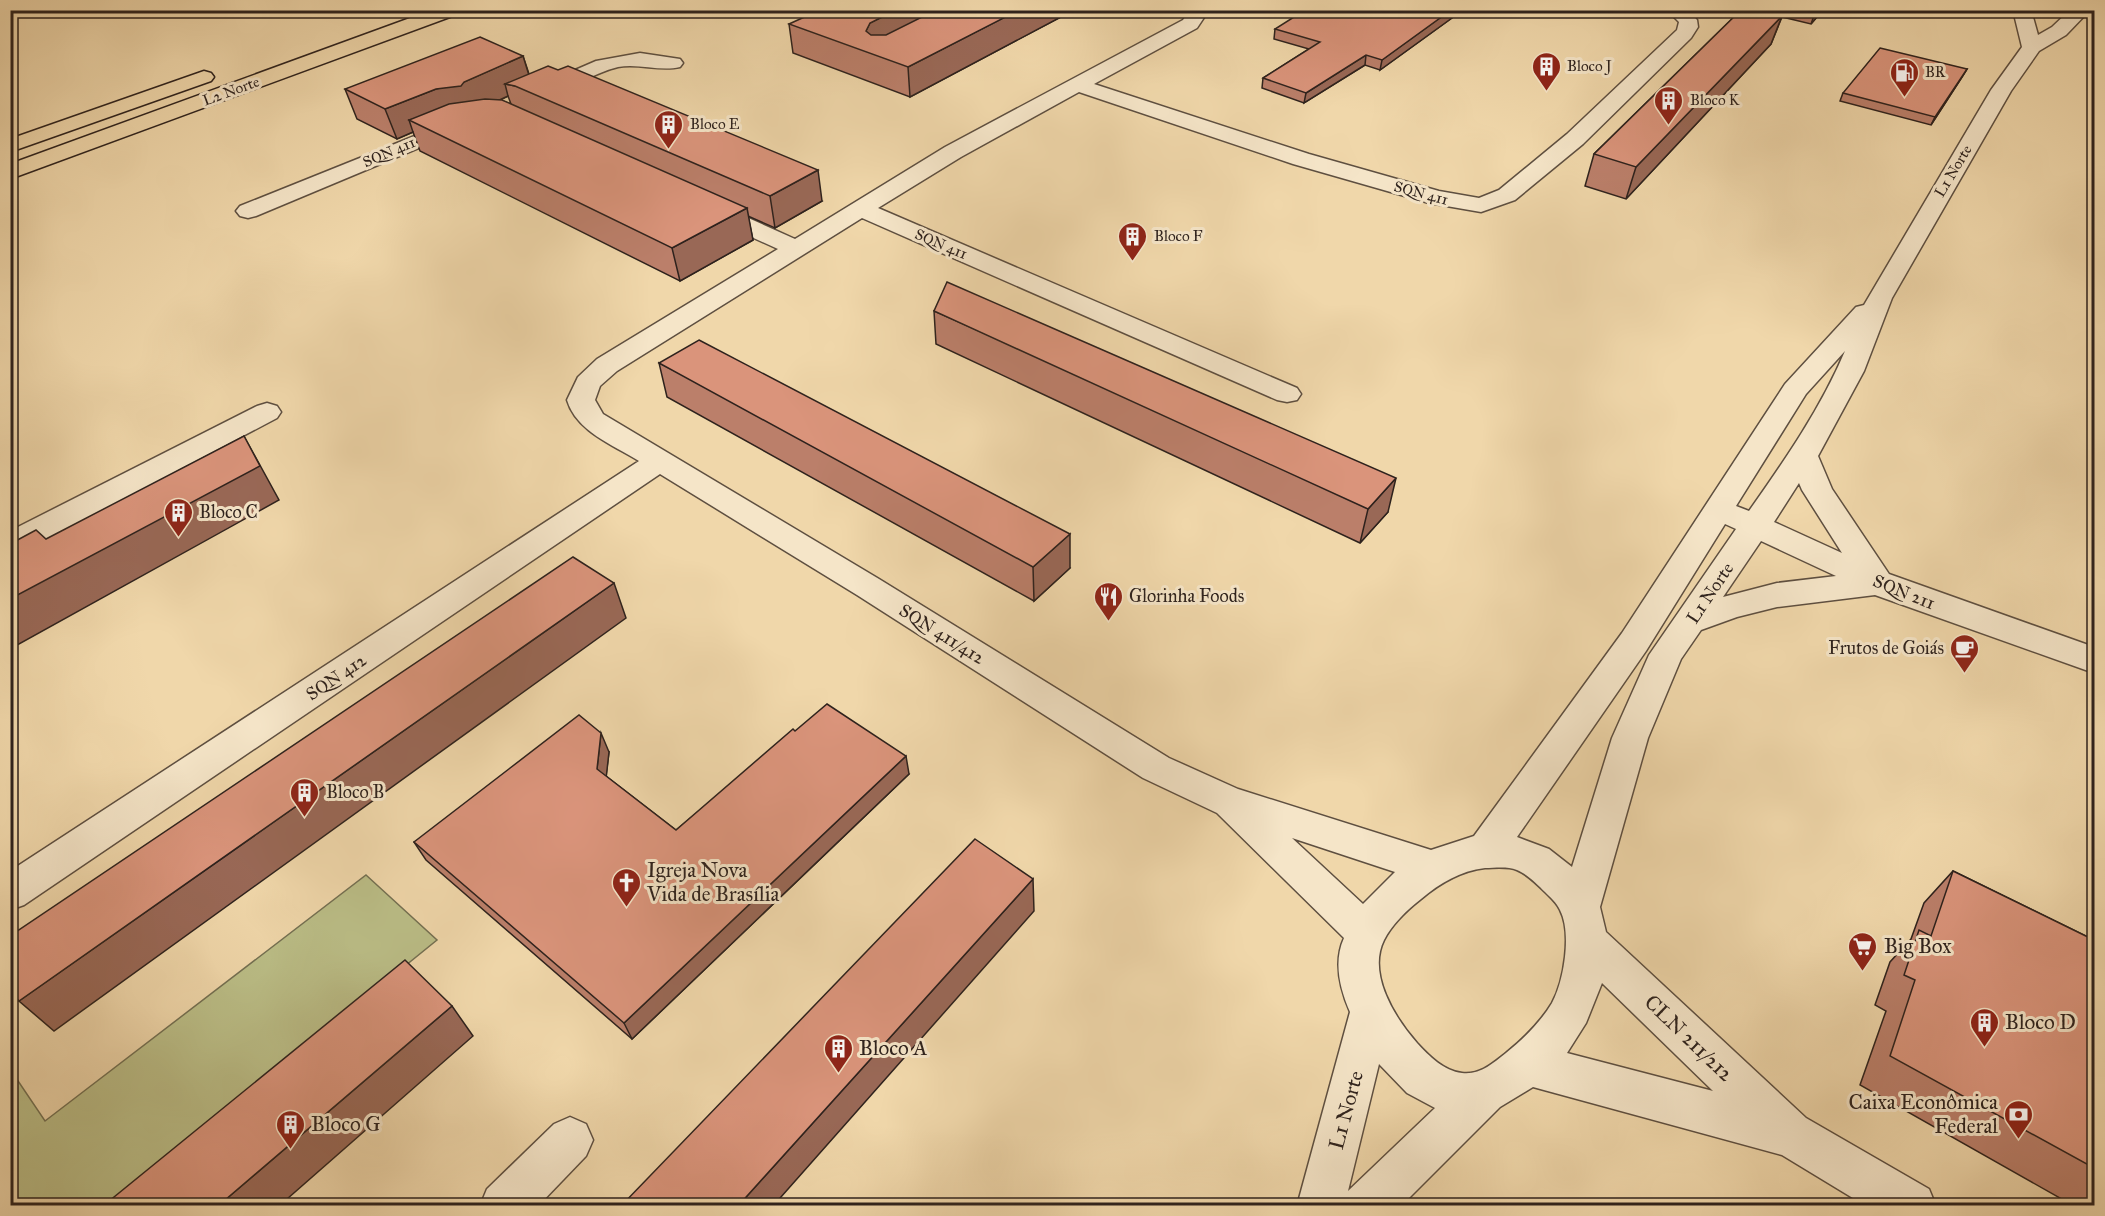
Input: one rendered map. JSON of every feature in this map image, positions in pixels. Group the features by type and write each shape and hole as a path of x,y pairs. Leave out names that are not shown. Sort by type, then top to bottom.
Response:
{"main road":[{"name":"L2 Norte","path":"10,172 451,10"},
{"path":"248,61 260,63 262,72 257,81"},
{"name":"L2 Norte","path":"10,146 227,69"}],"street":[{"path":"661,460 594,420 584,410 581,400 588,383 607,365 798,249 859,208 1023,113 1191,24 1200,10"},
{"name":"SQN 411","path":"1078,85 1301,159 1437,198 1481,205 1508,195 1575,139 1684,34 1689,27 1688,20 1676,10"},
{"path":"2022,10 2032,47"},
{"name":"L1 Norte","path":"1484,1093 1507,1081 1527,1064 1554,1036 1572,1008 1581,979 1584,924 1630,738 1666,655 1803,456 1850,371 1879,298 2001,90 2032,47 2059,32 2081,10"},
{"path":"526,99 601,66 638,59 673,63"},
{"name":"SQN 411","path":"248,211 437,132 472,122"},
{"path":"689,200 798,249"},
{"name":"SQN 411","path":"859,208 1287,394"},
{"name":"L1 Norte","path":"1485,851 1634,642 1795,390 1879,298"},
{"path":"10,545 267,412"},
{"path":"1691,621 1730,607 1777,596 1878,583 1822,498 1803,456"},
{"name":"SQN 411/412","path":"661,460 1156,768 1227,801 1434,868"},
{"name":"SQN 412","path":"10,893 661,460"},
{"name":"SQN 211","path":"1719,510 1878,583 2094,660"},
{"name":"SQN 411/412","path":"1227,801 1365,933"},
{"name":"CLN 211/212","path":"1365,933 1384,907 1410,883 1434,868 1462,855 1485,851 1521,854 1544,865 1561,881 1584,924 1790,1134 1911,1206"},
{"path":"1365,933 1359,959 1363,994 1371,1014 1401,1058 1431,1085 1461,1095 1484,1093"},
{"name":"L1 Norte","path":"1321,1206 1371,1014"},
{"name":"CLN 211/212","path":"1527,1064 1790,1134"},
{"path":"1366,1206 1484,1093"},
{"path":"504,1206 570,1140"}],"green space":[{"path":"366,875 437,940 110,1205 11,1205 10,1069 45,1121"}],"building":[{"path":"820,10 896,10 870,23 866,31 871,35 886,35 936,10 1019,10 908,67 789,24"},
{"path":"1305,10 1451,10 1382,60 1366,55 1306,93 1263,78 1320,42 1275,29"},
{"path":"1741,10 1777,10 1782,16 1636,167 1594,154"},
{"path":"480,37 523,56 464,82 461,86 436,89 385,109 345,89"},
{"path":"1880,48 1967,69 1935,117 1843,93"},
{"path":"548,66 558,70 568,66 818,170 770,196 515,86 505,84"},
{"path":"485,99 502,100 747,208 672,248 409,120 449,104"},
{"path":"947,282 1396,478 1368,509 934,311"},
{"path":"699,340 1070,534 1033,567 659,363"},
{"path":"244,436 260,466 10,599 10,544 36,530 46,539"},
{"path":"573,557 614,583 19,1001 10,991 10,936"},
{"name":"Igreja Nova Vida de Brasília","path":"827,704 906,756 624,1023 414,842 579,715 601,733 597,769 676,830 793,729 795,731"},
{"name":"Bloco A","path":"975,839 1033,879 738,1206 621,1206"},
{"name":"Bloco D","path":"1953,871 2094,940 2094,1168 1890,1056 1915,980 1904,975 1919,930 1931,936"},
{"path":"405,960 452,1006 218,1206 103,1206"}],"place":[{"name":"Bloco J","path":"1546,92"},
{"name":"BR","path":"1904,98"},
{"name":"Bloco K","path":"1669,126"},
{"name":"Bloco E","path":"669,150"},
{"name":"Bloco F","path":"1133,262"},
{"name":"Bloco C","path":"178,538"},
{"name":"Glorinha Foods","path":"1108,622"},
{"name":"Frutos de Goiás","path":"1965,674"},
{"name":"Bloco B","path":"305,818"},
{"name":"Igreja Nova Vida de Brasília","path":"626,908"},
{"name":"Big Box","path":"1863,972"},
{"name":"Bloco D","path":"1984,1048"},
{"name":"Bloco A","path":"838,1074"},
{"name":"Caixa Econômica Federal","path":"2019,1140"},
{"name":"Bloco G","path":"290,1150"}]}
